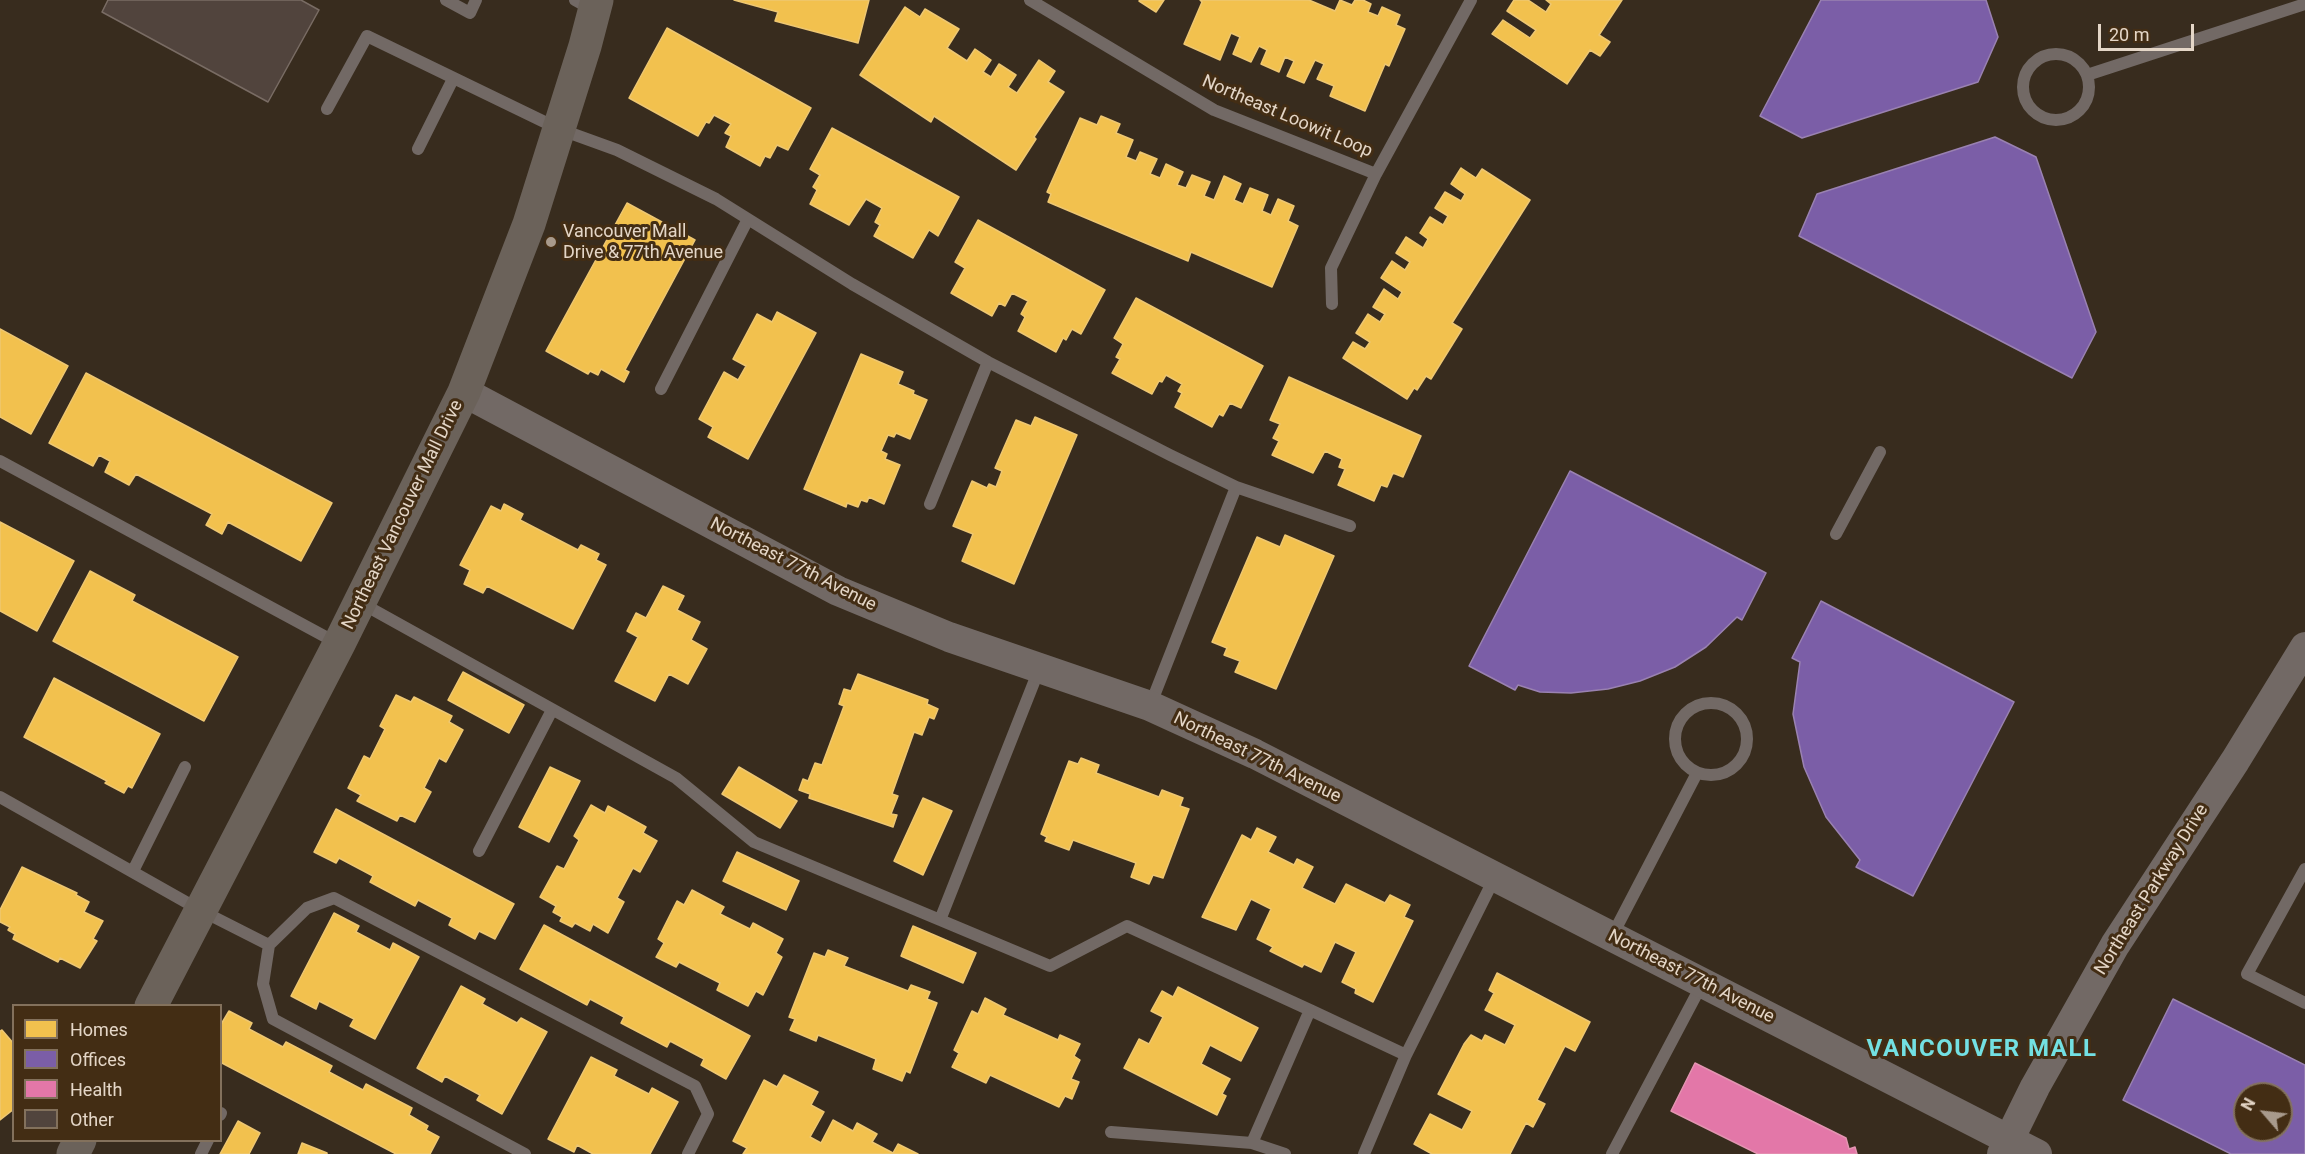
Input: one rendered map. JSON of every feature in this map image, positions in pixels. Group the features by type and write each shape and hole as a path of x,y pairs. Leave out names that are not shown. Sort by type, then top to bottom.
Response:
{"main road":[{"name":"Northeast Vancouver Mall Drive","path":"152,1004 360,603 464,392 529,224 559,129 588,4"}],"street":[{"name":"Northeast 77th Avenue","path":"464,392 838,591 949,637 1150,706 1255,754 1702,982 2006,1147 2037,1154"},
{"name":"Northeast Parkway Drive","path":"2006,1147 2036,1087 2115,945 2235,761 2305,646"}],"lane":[{"path":"446,0 470,13 476,0"},
{"name":"Northeast Loowit Loop","path":"1030,0 1214,110 1376,174"},
{"name":"Northeast Loowit Loop","path":"1332,304 1331,268 1376,174 1471,0"},
{"path":"2087,75 2305,4"},
{"path":"327,109 366,36 559,129 617,150 716,199 852,284 988,362 1236,487 1350,526"},
{"path":"2055,54 2067,56 2081,64 2087,75 2089,88 2087,100 2080,110 2070,117 2058,120 2045,118 2032,109 2025,99 2023,87 2025,75 2032,64 2043,57 2055,54"},
{"path":"418,149 453,79"},
{"path":"661,389 748,219"},
{"path":"930,504 988,362"},
{"path":"1836,534 1880,452"},
{"path":"0,461 339,644"},
{"path":"1150,706 1236,487"},
{"path":"360,603 676,778 754,842 1050,966 1127,926 1406,1055"},
{"path":"940,920 1040,667"},
{"path":"1708,702 1730,707 1743,720 1748,737 1744,756 1731,770 1714,775 1697,773 1680,758 1675,741 1679,721 1694,707 1708,702"},
{"path":"479,851 552,710"},
{"path":"133,871 185,767"},
{"path":"1611,937 1697,773"},
{"path":"0,797 200,910 269,945"},
{"path":"2305,869 2247,974 2305,1003"},
{"path":"1365,1154 1406,1055 1495,877"},
{"path":"525,1154 273,1019 262,984 269,945 307,908 334,898 695,1086 708,1114 688,1154"},
{"path":"1615,1153 1702,982"},
{"path":"1252,1143 1310,1010"},
{"path":"1111,1132 1252,1143 1285,1154"}],"building: Homes":[{"path":"734,0 869,0 858,43 775,21 778,12"},
{"path":"1140,0 1164,0 1156,12"},
{"path":"1200,0 1309,0 1335,11 1340,0 1352,5 1355,0 1363,0 1371,4 1368,12 1378,16 1382,7 1400,15 1396,25 1405,29 1389,66 1385,64 1365,111 1330,96 1334,86 1317,79 1324,64 1315,60 1304,83 1287,76 1294,61 1285,57 1279,72 1261,64 1267,50 1259,46 1251,62 1233,54 1240,37 1231,33 1220,60 1184,44 1202,2"},
{"path":"1514,0 1528,0 1546,12 1551,4 1546,0 1622,0 1599,35 1610,42 1600,56 1590,50 1567,84 1492,34 1503,20 1530,38 1536,30 1507,11"},
{"path":"905,7 920,17 925,9 959,29 947,48 967,61 975,49 991,60 983,72 991,77 999,64 1016,75 1008,87 1017,93 1039,60 1055,71 1048,82 1064,92 1034,137 1036,139 1016,170 934,116 931,122 860,75"},
{"path":"667,28 811,108 788,150 777,145 770,158 765,156 760,166 726,147 731,136 725,133 731,124 714,115 709,123 706,122 698,136 629,98"},
{"path":"1101,116 1120,124 1116,133 1133,140 1126,157 1136,161 1140,152 1157,159 1150,174 1160,178 1166,164 1183,172 1177,185 1186,188 1192,175 1210,182 1204,196 1214,200 1224,176 1241,184 1234,200 1243,204 1250,188 1268,195 1262,211 1271,215 1278,199 1294,206 1288,221 1298,226 1272,287 1191,252 1188,261 1048,202 1051,194 1047,192 1080,118 1097,125"},
{"path":"832,128 959,197 938,236 929,230 913,258 874,236 880,225 875,222 882,208 866,199 849,225 810,204 817,190 813,187 820,175 810,169"},
{"path":"1461,168 1476,178 1482,169 1530,200 1452,323 1462,329 1431,379 1426,376 1417,390 1414,388 1407,399 1343,358 1353,342 1365,349 1370,342 1356,333 1368,314 1380,322 1385,314 1373,307 1384,289 1398,299 1402,292 1381,278 1392,261 1405,270 1410,262 1396,253 1406,237 1423,248 1428,239 1420,233 1430,217 1443,225 1448,216 1435,208 1445,192 1461,201 1465,194 1451,184"},
{"path":"627,203 695,240 625,370 629,372 624,382 601,369 598,375 590,371 588,374 546,351"},
{"path":"978,220 1105,290 1081,334 1072,329 1066,340 1063,338 1056,352 1018,331 1025,317 1021,314 1028,301 1012,293 1005,306 999,303 992,316 951,293 965,268 955,262"},
{"path":"1136,298 1263,366 1241,408 1230,403 1223,416 1219,414 1212,427 1175,407 1182,393 1178,391 1182,384 1166,375 1162,382 1159,381 1152,394 1112,373 1120,359 1116,357 1123,344 1114,338"},
{"path":"777,312 816,333 748,459 708,437 713,427 699,419 724,372 738,380 746,366 733,359 757,314 772,322"},
{"path":"0,329 68,366 31,434 0,417"},
{"path":"861,354 903,372 898,384 927,400 910,439 896,433 894,437 888,435 881,451 887,454 885,459 900,465 884,504 869,497 867,502 861,500 858,507 847,503 846,507 804,489"},
{"path":"86,373 332,503 301,561 228,522 222,534 206,525 212,514 136,474 129,485 105,472 110,461 99,455 93,466 49,443"},
{"path":"1289,377 1421,436 1403,477 1393,473 1387,487 1381,485 1374,501 1338,485 1345,469 1339,467 1342,459 1325,451 1313,473 1272,455 1279,441 1273,438 1280,424 1270,420"},
{"path":"1035,417 1077,435 1014,584 962,561 973,534 953,526 972,481 987,488 989,484 996,487 1002,471 995,468 1016,420 1031,426"},
{"path":"504,504 523,514 520,520 578,550 581,545 599,554 596,560 606,565 573,629 487,586 483,593 464,584 470,570 460,565 491,506 501,511"},
{"path":"0,522 74,561 37,631 0,611"},
{"path":"1285,535 1334,556 1276,689 1235,672 1240,661 1224,655 1227,648 1212,642 1257,537 1280,547"},
{"path":"90,571 135,595 132,601 238,657 204,721 53,641"},
{"path":"663,586 684,596 677,610 700,622 691,640 707,649 688,684 669,674 655,701 615,681 638,637 627,631 636,613 646,618"},
{"path":"463,672 524,705 509,733 448,700"},
{"path":"858,674 928,700 927,704 938,709 934,719 929,717 922,735 914,732 892,794 898,796 891,814 897,815 893,827 809,798 810,794 799,790 803,779 808,781 815,763 822,765 844,706 839,704 844,689 851,691"},
{"path":"54,678 160,734 132,788 128,786 124,793 105,783 107,781 24,737"},
{"path":"396,695 411,702 414,697 452,716 449,722 463,730 446,762 439,758 424,788 431,792 415,822 400,815 397,821 357,801 361,795 348,788 364,756 370,759 385,729 380,726"},
{"path":"1081,758 1099,765 1096,773 1159,797 1162,790 1183,798 1180,806 1189,809 1163,878 1153,875 1149,884 1131,877 1136,863 1073,840 1069,850 1045,841 1047,837 1041,834 1069,761 1078,764"},
{"path":"550,767 580,781 549,842 519,827"},
{"path":"739,767 797,801 780,828 722,794"},
{"path":"923,798 952,811 923,875 894,861"},
{"path":"591,805 605,813 608,806 646,827 643,833 657,841 640,872 633,868 617,898 624,902 608,933 593,924 590,931 575,923 572,927 560,921 562,917 553,912 556,906 540,897 557,866 564,869 579,840 574,836"},
{"path":"336,809 514,904 495,939 479,931 475,939 449,925 452,918 418,900 415,906 370,882 373,876 339,858 336,863 314,852"},
{"path":"1257,828 1276,837 1268,852 1294,865 1297,859 1313,867 1302,888 1335,904 1346,884 1385,903 1390,895 1410,905 1404,917 1413,921 1373,1002 1355,993 1356,989 1342,982 1356,952 1335,942 1321,972 1304,964 1302,967 1270,951 1273,947 1257,939 1271,909 1251,899 1236,930 1202,917 1242,835 1251,840"},
{"path":"737,852 799,881 786,910 723,881"},
{"path":"22,867 77,893 76,895 89,902 84,912 103,921 93,939 97,941 80,968 60,958 58,962 13,939 15,934 8,930 10,927 0,922 0,910"},
{"path":"692,890 724,907 720,914 750,929 753,923 783,939 776,953 782,957 763,995 756,991 748,1006 717,990 720,983 679,962 676,967 656,957 664,943 658,939 677,901 684,905"},
{"path":"334,913 359,926 356,932 390,950 393,943 419,957 375,1039 350,1026 354,1019 319,1001 316,1009 291,996"},
{"path":"544,925 750,1036 726,1079 701,1065 704,1059 670,1041 667,1047 621,1023 624,1017 590,999 587,1005 520,969"},
{"path":"913,926 976,953 963,983 901,956"},
{"path":"828,950 848,958 844,966 908,991 911,985 930,992 927,999 937,1003 910,1073 906,1071 902,1081 873,1069 876,1059 818,1035 816,1041 790,1030 795,1019 789,1017 814,953 825,957"},
{"path":"1497,973 1590,1022 1575,1051 1565,1046 1537,1100 1545,1104 1533,1127 1526,1123 1510,1154 1432,1154 1414,1144 1430,1114 1462,1130 1472,1111 1438,1094 1464,1044 1471,1035 1482,1041 1485,1035 1505,1045 1515,1025 1485,1010 1494,993 1489,990"},
{"path":"461,986 485,999 482,1004 517,1023 521,1018 547,1032 502,1114 477,1100 480,1095 445,1076 442,1082 417,1068"},
{"path":"1178,987 1258,1028 1241,1061 1210,1045 1201,1064 1230,1079 1222,1094 1226,1096 1217,1115 1124,1068 1139,1039 1149,1044 1163,1017 1151,1011 1162,991 1173,997"},
{"path":"985,998 1006,1009 1003,1015 1058,1040 1060,1035 1080,1044 1074,1056 1080,1060 1071,1079 1079,1082 1072,1099 1065,1096 1059,1107 990,1075 986,1083 952,1067 959,1053 954,1050 972,1011 978,1014"},
{"path":"229,1011 252,1023 249,1029 283,1047 286,1042 332,1066 329,1072 363,1090 366,1084 412,1108 409,1115 428,1126 426,1130 439,1137 430,1154 396,1154 222,1063 222,1023"},
{"path":"2,1030 12,1042 12,1111 0,1120 0,1031"},
{"path":"591,1057 617,1070 614,1076 649,1094 652,1088 678,1102 650,1154 593,1154 577,1145 574,1152 548,1139"},
{"path":"784,1075 818,1092 811,1105 824,1112 810,1137 821,1143 833,1120 853,1131 857,1123 877,1134 872,1142 893,1153 898,1144 918,1154 743,1154 747,1148 733,1141 764,1080 777,1087"},
{"path":"238,1121 260,1133 249,1154 220,1154"},
{"path":"302,1143 327,1153 327,1154 298,1154"}],"building: Offices":[{"path":"1821,0 1986,0 1998,37 1978,82 1802,138 1760,116"},
{"path":"1995,137 2036,157 2096,332 2072,378 1799,236 1817,194"},
{"path":"1570,471 1766,573 1742,620 1737,617 1706,647 1675,667 1640,681 1608,689 1571,693 1540,692 1518,685 1515,690 1469,666"},
{"path":"1821,601 2014,702 1913,896 1856,867 1860,860 1826,817 1804,767 1793,714 1800,662 1792,658"},
{"path":"2173,999 2305,1065 2305,1154 2231,1154 2123,1100"}],"building: Health":[{"path":"1695,1063 1846,1138 1849,1149 1855,1147 1857,1154 1758,1154 1671,1111"}],"building: Other":[{"path":"108,0 301,0 319,10 268,102 102,12"}],"place":[{"name":"Vancouver Mall Drive & 77th Avenue","path":"551,242"}],"district":[{"name":"VANCOUVER MALL","path":"1982,1050"}]}
